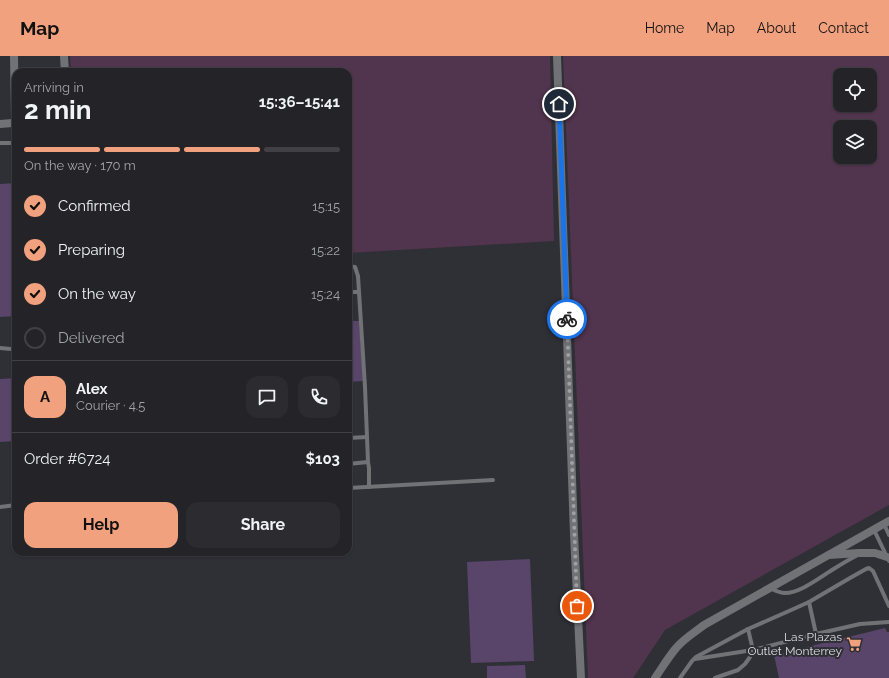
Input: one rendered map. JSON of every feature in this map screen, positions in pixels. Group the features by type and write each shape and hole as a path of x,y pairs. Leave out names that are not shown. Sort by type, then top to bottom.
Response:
{"street":[{"path":"14,56 14,68"},
{"path":"64,56 65,68"},
{"path":"557,56 574,534 581,678"},
{"path":"0,124 12,123"},
{"path":"655,678 678,646 704,625 886,522"},
{"path":"826,555 875,553 888,559"}],"lane":[{"path":"0,143 12,143"},
{"path":"352,267 355,267 357,270 358,276 365,387 369,487"},
{"path":"352,292 359,292"},
{"path":"0,348 11,349"},
{"path":"352,438 367,437"},
{"path":"352,464 368,462"},
{"path":"352,488 493,480"},
{"path":"0,507 12,506"},
{"path":"886,522 889,535"},
{"path":"874,529 888,559"},
{"path":"770,588 784,593 793,591 863,553"},
{"path":"680,678 693,660 748,630 809,602 866,569 869,568 873,571 889,606"},
{"path":"809,602 816,634"},
{"path":"693,660 753,650 860,624 889,622"},
{"path":"715,678 738,670 745,664 753,650 748,630"}],"shaded area":[{"path":"70,56 550,56 554,241 352,253 352,68 71,68"},
{"path":"563,56 889,56 889,505 665,630 633,678 588,678"}],"building":[{"path":"12,183 12,316 0,317 0,184"},
{"path":"352,321 359,321 363,381 352,382"},
{"path":"12,378 12,441 0,442 0,379"},
{"path":"530,559 534,661 471,663 467,562"},
{"name":"Las Plazas Outlet Monterrey","path":"885,628 887,632 889,632 889,678 779,678 774,655"},
{"path":"525,665 526,678 487,678 487,666"}],"way so far":[{"path":"567,319 577,606"}],"place":[{"name":"Las Plazas Outlet Monterrey","path":"854,644"}],"route":[{"path":"559,104 567,319"}]}
